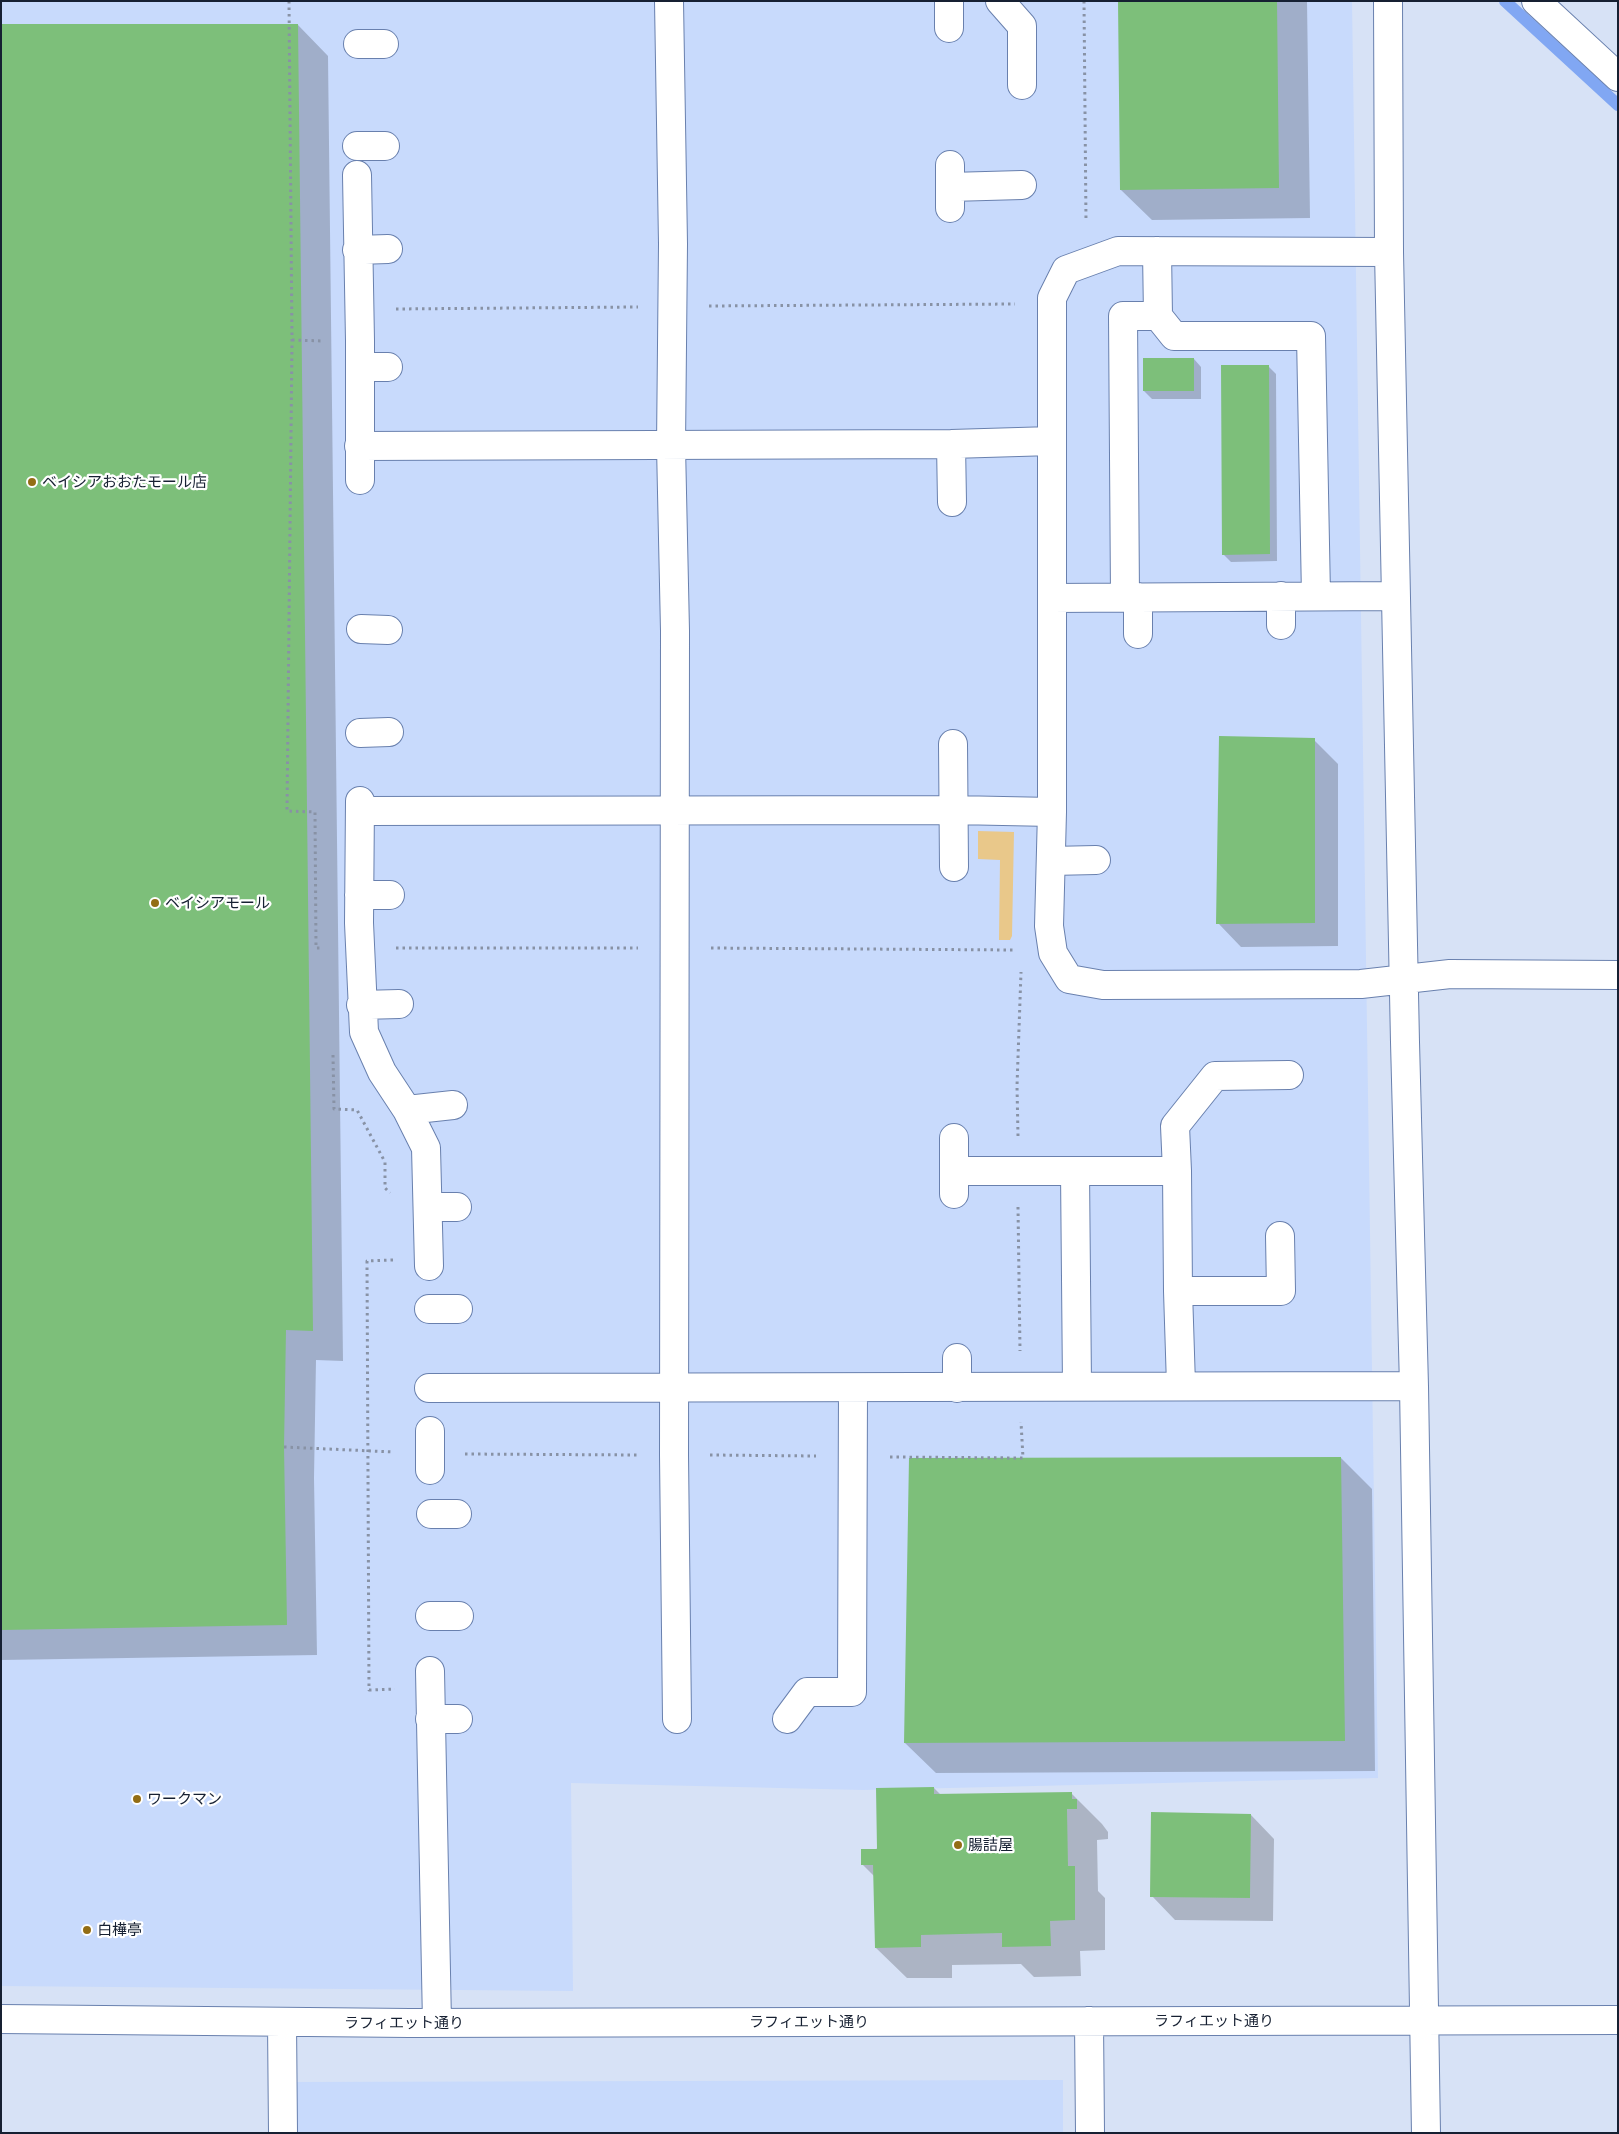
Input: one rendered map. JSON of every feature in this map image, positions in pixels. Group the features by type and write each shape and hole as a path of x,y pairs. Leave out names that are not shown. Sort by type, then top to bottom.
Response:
{"street":[{"path":"668,1 673,244 672,446 676,632 674,812 674,1388 677,1719"},
{"path":"949,1 949,28"},
{"path":"1000,1 1022,26 1022,85"},
{"path":"1388,1 1389,252 1414,1386 1426,2133"},
{"path":"1536,1 1618,77"},
{"path":"357,146 385,146"},
{"path":"357,174 360,480"},
{"path":"950,187 1022,185"},
{"path":"357,250 388,249"},
{"path":"1389,252 1118,251 1066,270 1052,298 1052,812 1050,926 1053,952 1069,979 1103,985 1361,984 1404,981 1450,974 1618,975"},
{"path":"1157,251 1158,316 1174,336 1311,336 1316,596"},
{"path":"1138,634 1132,597 1123,316 1158,316"},
{"path":"360,367 388,367"},
{"path":"359,446 951,444 1052,441"},
{"path":"951,444 952,502"},
{"path":"1281,596 1282,625"},
{"path":"1052,598 1396,596"},
{"path":"361,629 388,630"},
{"path":"360,733 389,732"},
{"path":"953,744 954,867"},
{"path":"429,1266 426,1148 407,1110 382,1072 364,1032 361,1005 359,895 360,806 674,812 954,810 1052,812"},
{"path":"1051,861 1096,860"},
{"path":"359,895 390,895"},
{"path":"361,1005 399,1004"},
{"path":"1180,1386 1175,1126 1215,1076 1290,1075"},
{"path":"407,1110 453,1105"},
{"path":"954,1138 954,1183 1074,1171 1177,1171"},
{"path":"1074,1171 1077,1386"},
{"path":"429,1207 457,1207"},
{"path":"1178,1291 1281,1291 1280,1236"},
{"path":"429,1309 458,1309"},
{"path":"956,1358 957,1388"},
{"path":"429,1388 1414,1386"},
{"path":"787,1719 807,1692 852,1692 853,1388"},
{"path":"430,1430 430,1470"},
{"path":"430,1616 459,1616"},
{"path":"430,1671 437,2023"},
{"path":"430,1719 458,1719"},
{"name":"ラフィエット通り","path":"1,2019 437,2023 1618,2020"},
{"path":"1089,2021 1090,2133"},
{"path":"282,2022 283,2133"}],"path":[{"path":"289,1 292,340"},
{"path":"1084,1 1086,222"},
{"path":"368,1451 369,1690 400,1689"}],"shaded area":[{"path":"1,1 1352,1 1378,1778 863,1790 571,1783 573,1991 1,1986"},
{"path":"978,831 1014,832 1012,936 1010,940 999,940 1000,860 978,859"},
{"path":"1063,2080 1063,2133 293,2133 293,2082"}],"building":[{"path":"1118,1 1277,1 1279,188 1120,190"},
{"name":"ベイシアモール","path":"1,24 298,24 313,1331 286,1330 284,1447 287,1625 1,1630"},
{"path":"1143,358 1194,358 1194,391 1143,391"},
{"path":"1221,365 1269,365 1270,554 1222,555"},
{"path":"1219,736 1315,738 1315,923 1216,924"},
{"path":"1341,1457 1345,1741 904,1743 909,1458"},
{"path":"934,1787 934,1794 1072,1792 1072,1799 1077,1799 1077,1809 1067,1809 1068,1866 1075,1866 1075,1920 1050,1921 1051,1946 1002,1947 1002,1933 921,1935 921,1947 875,1948 873,1865 861,1865 861,1849 877,1849 876,1788"},
{"path":"1151,1812 1251,1814 1250,1898 1150,1897"}],"waterway":[{"path":"1505,1 1618,105"}],"place":[{"name":"ベイシアおおたモール店","path":"32,482"},
{"name":"ベイシアモール","path":"155,903"},
{"name":"ワークマン","path":"137,1799"},
{"name":"腸詰屋","path":"958,1845"},
{"name":"白樺亭","path":"87,1930"}]}
